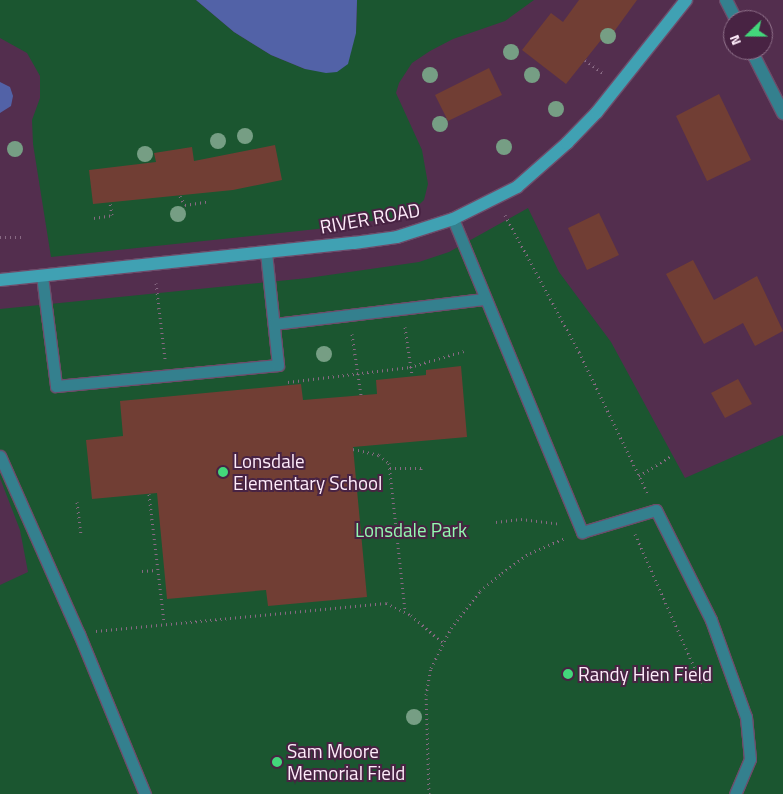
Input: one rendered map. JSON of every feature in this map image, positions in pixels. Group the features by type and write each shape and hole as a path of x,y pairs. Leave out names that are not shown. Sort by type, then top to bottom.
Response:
{"main road":[{"name":"RIVER ROAD","path":"0,280 397,237 453,219 495,200 540,168 597,112 686,0"}],"street":[{"path":"756,60 783,113"}],"lane":[{"path":"453,219 560,486 582,532 656,510 711,620 746,717 750,759 735,794"},
{"path":"42,276 56,386 278,365 266,252"},
{"path":"274,324 485,299"},
{"path":"0,456 80,634 145,794"}],"path":[{"path":"585,60 604,74"},
{"path":"180,196 185,205 209,201"},
{"path":"495,200 536,268 656,510"},
{"path":"94,218 112,215 110,202"},
{"path":"0,237 22,237"},
{"path":"154,263 167,375"},
{"path":"403,308 412,376"},
{"path":"350,315 361,395"},
{"path":"286,382 358,375 410,367 464,351"},
{"path":"353,449 379,455 390,468 405,611"},
{"path":"639,476 672,455"},
{"path":"390,468 421,468 421,473"},
{"path":"149,494 164,622"},
{"path":"77,502 81,536"},
{"path":"628,518 701,682 731,672"},
{"path":"496,522 521,519 550,525 577,521"},
{"path":"429,794 426,695 431,668 451,628 480,591 530,552 582,532"},
{"path":"142,571 157,570"},
{"path":"80,634 164,622 386,603 405,611 443,643"}],"green space":[{"path":"0,0 196,0 234,32 271,55 305,69 356,33 357,0 534,0 505,21 453,39 430,51 412,63 399,83 396,93 422,150 428,184 424,200 407,216 317,229 51,257 33,144 32,120 40,98 40,76 27,53 0,38"},
{"name":"Lonsdale Park","path":"528,208 559,272 611,342 685,478 783,435 783,794 0,794 0,585 28,572 20,530 0,478 0,309 308,278 419,262 449,252"}],"water":[{"path":"196,0 357,0 356,33 348,64 337,72 326,73 305,69 271,55 234,32"},
{"path":"0,82 10,87 13,96 11,106 0,113"}],"building":[{"path":"579,0 637,0 613,33 609,30 566,84 522,50 551,13 563,22"},
{"path":"489,68 502,95 448,121 435,95"},
{"path":"719,94 751,160 707,181 676,116"},
{"path":"275,145 282,180 233,190 93,204 89,170 156,162 154,153 192,147 194,161"},
{"path":"599,213 619,255 587,270 568,228"},
{"path":"693,260 714,300 757,276 783,331 755,346 743,323 704,344 666,274"},
{"name":"Lonsdale Elementary School","path":"461,366 467,437 353,447 367,597 268,606 266,590 167,599 157,493 92,499 86,440 123,436 120,401 301,384 303,400 377,394 376,380 426,375 426,370"},
{"path":"738,379 752,404 725,418 711,393"}],"place":[{"name":"Lonsdale Elementary School","path":"223,472"},
{"name":"Randy Hien Field","path":"568,674"},
{"name":"Sam Moore Memorial Field","path":"277,762"}]}
